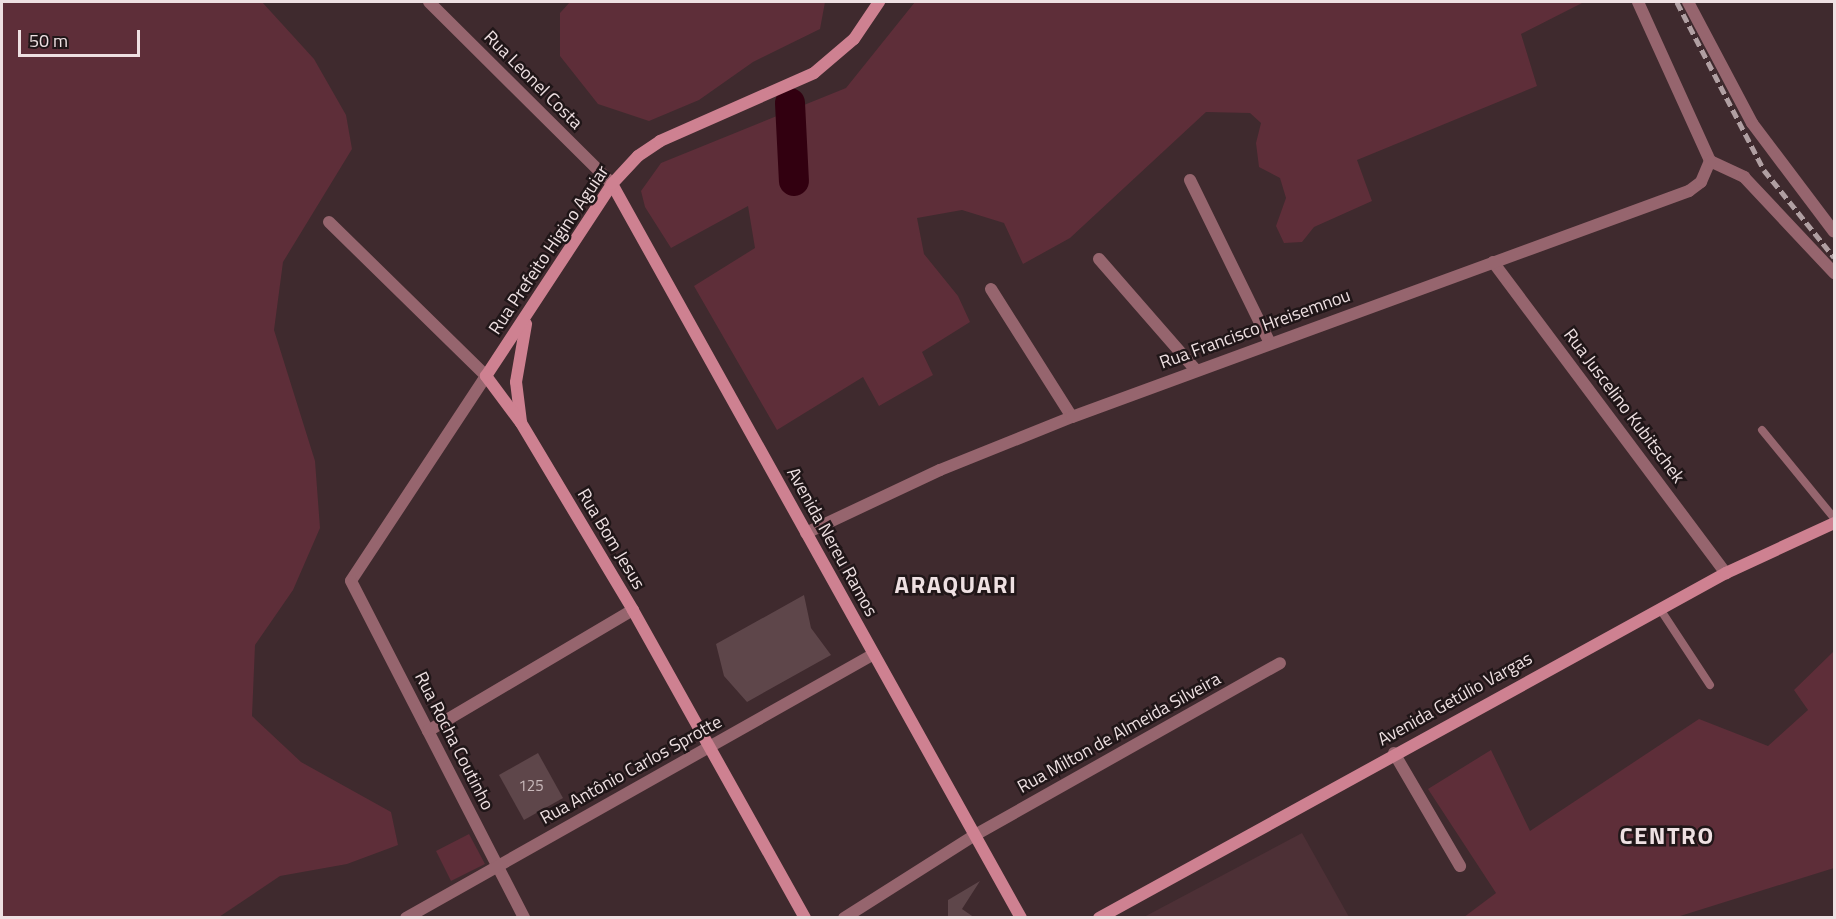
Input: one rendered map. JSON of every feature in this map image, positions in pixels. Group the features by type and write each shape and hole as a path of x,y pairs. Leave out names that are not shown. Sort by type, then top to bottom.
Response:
{"main road":[{"name":"Rua Prefeito Higino Aguiar","path":"486,376 612,184 660,141 814,73 854,39 879,2"},
{"name":"Avenida Nereu Ramos","path":"612,184 1021,918"},
{"path":"521,423 517,358 538,296"},
{"name":"Rua Bom Jesus","path":"486,376 521,423 633,610 805,918"},
{"name":"Avenida Getúlio Vargas","path":"1099,918 1394,753 1726,573 1834,523"}],"street":[{"name":"Rua Leonel Costa","path":"429,2 612,184"},
{"path":"1638,2 1710,161 1744,177 1834,273"},
{"path":"1688,2 1752,123 1834,232"},
{"name":"Rua Francisco Hreisemnou","path":"806,533 940,470 1072,417 1689,191 1701,182 1710,161"},
{"path":"1190,180 1270,343"},
{"name":"Rua Bom Jesus","path":"329,222 486,376"},
{"path":"1099,259 1196,370"},
{"name":"Rua Juscelino Kubitschek","path":"1493,262 1726,573"},
{"path":"991,290 1072,417"},
{"name":"Rua Prefeito Higino Aguiar","path":"351,581 486,376"},
{"name":"Rua Rocha Coutinho","path":"351,581 524,918"},
{"path":"428,731 633,610"},
{"name":"Rua Antônio Carlos Sprotte","path":"406,918 874,654"},
{"name":"Rua Milton de Almeida Silveira","path":"844,918 975,835 1280,663"},
{"path":"1394,753 1460,866"}],"lane":[{"path":"1762,430 1834,518"},
{"path":"1660,609 1710,685"}],"shaded area":[{"path":"2,2 262,2 314,59 346,115 352,149 283,262 274,330 315,461 320,528 293,590 255,645 252,716 301,762 391,812 398,845 347,864 280,876 219,917 2,917"},
{"path":"570,2 825,2 820,29 753,62 699,100 649,121 598,104 560,56 560,13"},
{"path":"915,2 1584,2 1521,34 1537,86 1357,160 1372,201 1314,227 1302,242 1284,243 1276,226 1286,198 1280,178 1259,167 1256,143 1261,123 1250,113 1206,112 1070,238 1023,264 1004,223 962,210 917,218 924,254 958,296 970,322 922,352 933,375 879,406 863,377 777,430 694,286 755,248 748,206 671,248 645,207 641,191 661,163 846,88"},
{"path":"1834,651 1834,868 1677,917 1464,917 1496,893 1428,789 1491,750 1530,831 1699,719 1768,746 1808,710 1794,690"},
{"path":"1302,833 1349,917 1144,917"},
{"path":"469,834 485,864 451,881 436,851"}],"building":[{"path":"804,595 811,628 831,655 747,702 724,676 716,644"},
{"path":"538,753 563,798 524,820 499,775"},
{"path":"980,881 962,909 975,918 948,918 948,900"}],"waterway":[{"path":"790,103 794,181"}],"railway":[{"path":"1677,2 1764,170 1834,257"}],"district":[{"name":"ARAQUARI","path":"956,585"},
{"name":"CENTRO","path":"1667,836"}]}
